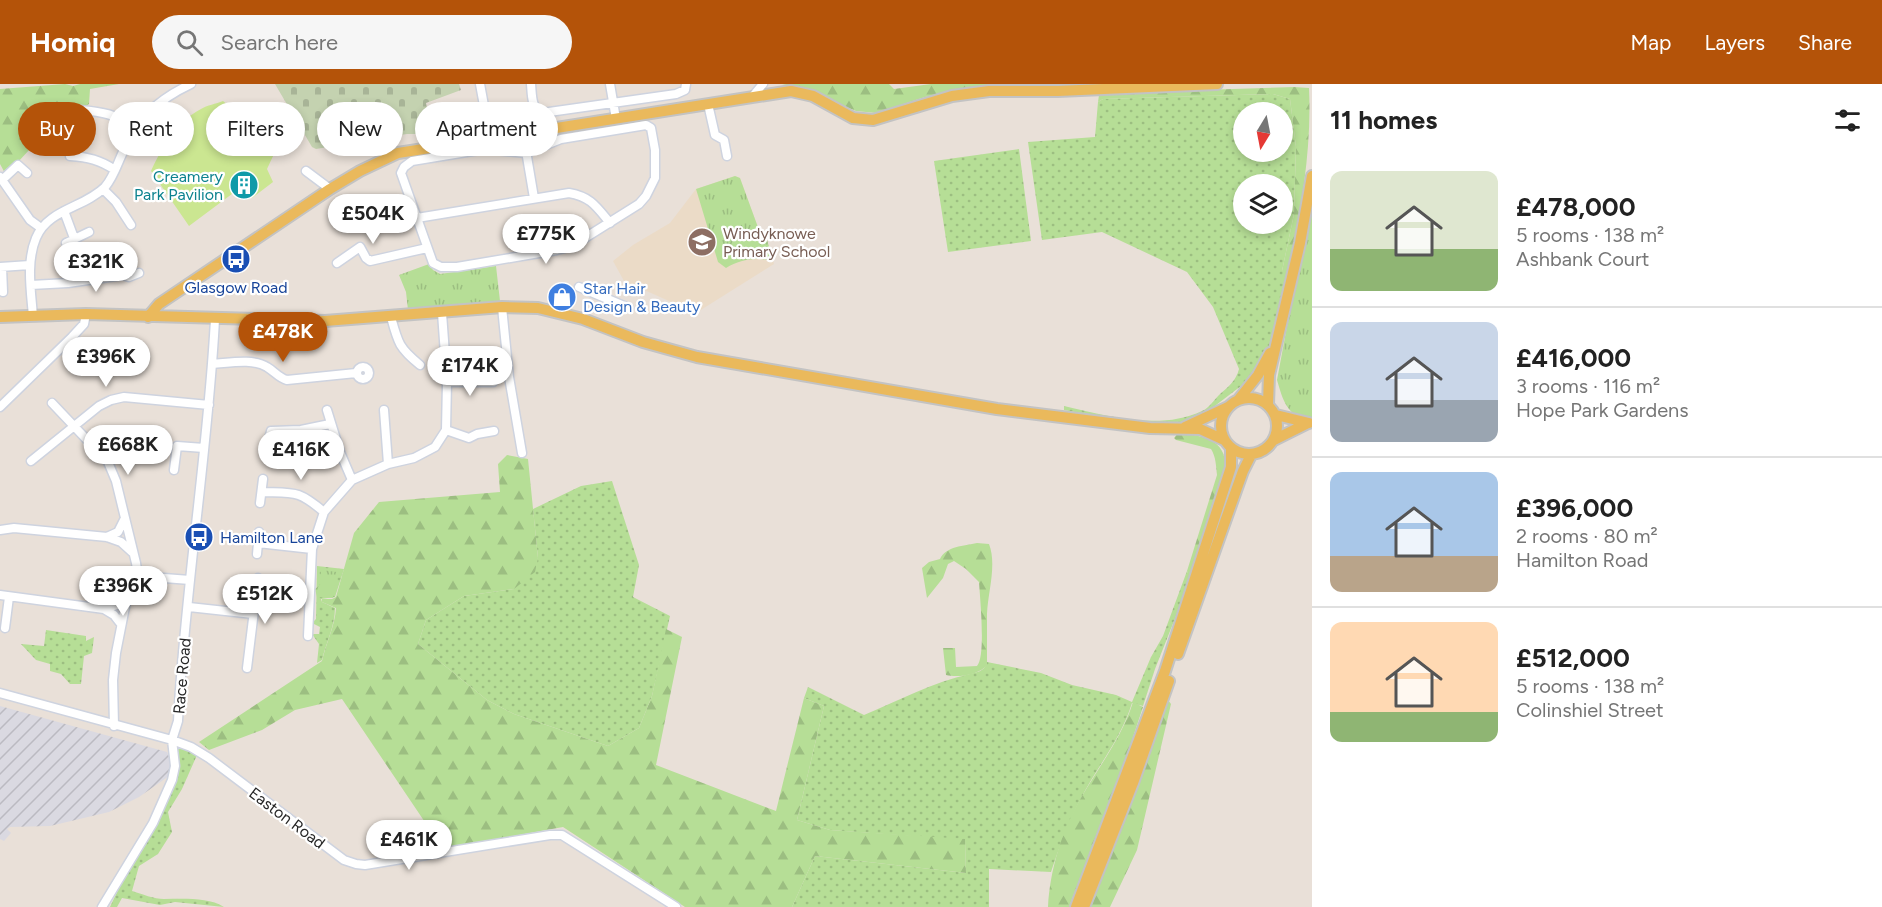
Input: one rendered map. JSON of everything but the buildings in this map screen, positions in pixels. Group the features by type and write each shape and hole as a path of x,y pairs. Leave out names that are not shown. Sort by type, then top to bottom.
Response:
{"main road":[{"path":"558,128 791,91 813,96 853,118 873,120 952,96 989,92 1217,84"},
{"path":"148,317 159,304 330,189 360,171 398,153 415,150"},
{"path":"1268,404 1269,375 1300,243 1312,176"},
{"path":"0,318 86,314 325,321 502,307 538,308 583,319 643,342 697,357 998,409 1149,428 1200,429 1241,453 1251,455 1262,452 1274,440 1310,423"},
{"path":"1182,428 1228,407 1239,399 1258,375 1277,340"},
{"path":"1239,399 1255,398 1268,404 1276,415 1278,425 1274,440"},
{"path":"1076,907 1165,671 1232,466 1221,422 1228,407"},
{"path":"1276,415 1310,423"},
{"path":"1084,907 1141,764 1199,592 1243,471 1251,455"}],"street":[{"path":"161,102 191,84"},
{"path":"480,84 483,102"},
{"path":"531,84 533,105 537,111 547,112 676,94 686,87"},
{"path":"610,84 616,119"},
{"path":"752,97 763,84"},
{"path":"708,104 715,135 724,140 727,156"},
{"path":"442,156 412,161 404,167 401,173 433,263 441,267 457,267 565,248 585,239 639,204 646,196 655,178 656,150 651,128 646,124 558,140"},
{"path":"70,156 90,157 115,170"},
{"path":"33,316 30,265 33,246 41,228 50,218 88,200 103,189 110,181 122,156"},
{"path":"527,156 534,198"},
{"path":"27,172 18,165 1,179 30,220 41,228"},
{"path":"306,171 330,189"},
{"path":"103,189 116,202 131,225"},
{"path":"417,218 569,193 583,195 594,202 609,223"},
{"path":"64,211 70,240 89,232"},
{"path":"337,263 360,248 370,261 428,249"},
{"path":"122,261 123,275"},
{"path":"3,292 1,267 30,265"},
{"path":"31,285 68,284 123,275 129,277 139,273"},
{"path":"579,287 629,308"},
{"path":"502,307 509,377 522,453"},
{"path":"308,636 312,549 324,512 352,480 388,464 414,458 435,447 446,430 447,382 442,313"},
{"path":"0,406 72,337 84,324 86,314"},
{"path":"391,317 396,338 403,350 420,365"},
{"name":"Race Road","path":"102,907 153,823 172,780 175,766 172,740 178,721 190,580 213,364 215,319"},
{"path":"213,364 256,363 266,366 282,379 287,380 356,373"},
{"path":"447,382 493,382"},
{"path":"31,461 99,406 120,397 209,405"},
{"path":"52,403 108,462 116,481 138,576 128,597 121,624 112,680 114,726"},
{"path":"327,410 339,452 352,480"},
{"path":"384,410 388,464"},
{"path":"265,455 271,431 301,430 330,424"},
{"path":"446,430 469,438 494,431"},
{"path":"174,470 177,446 204,448"},
{"path":"260,503 263,478"},
{"path":"262,492 296,493 307,498 324,512"},
{"path":"107,537 118,531 124,520"},
{"path":"0,530 14,528 107,537 121,542 132,552"},
{"path":"257,554 259,532"},
{"path":"258,543 312,549"},
{"path":"138,576 190,580"},
{"path":"247,668 258,578"},
{"path":"5,628 5,596 104,609 114,615 121,624"},
{"path":"104,609 117,605 128,597"},
{"path":"189,607 253,614"},
{"name":"Easton Road","path":"0,693 192,747 322,845 344,860 356,864 365,865 550,835 562,835 676,907"}],"shaded area":[{"name":"Windyknowe Primary School","path":"735,176 740,178 759,230 766,236 774,264 696,313 624,281 613,261 633,245 670,223 696,189"},
{"path":"0,706 167,752 171,761 169,776 139,797 109,812 50,826 10,827 7,829 11,833 4,841 0,839"}],"green space":[{"path":"65,84 73,86 119,84 90,89 89,102 18,102 18,156 24,156 6,175 0,164 0,89"},
{"path":"275,84 459,84 461,90 429,102 415,102 415,134 403,135 403,102 317,102 316,149 312,147 305,135 305,102 286,102"},
{"path":"782,84 889,84 894,89 931,84 1101,84 983,86 925,97 876,113 856,111 797,87"},
{"path":"1309,88 1309,133 1305,179 1289,269 1282,271 1290,234 1293,234 1294,214 1296,147 1293,102 1290,102 1290,99 1273,94 1103,99 1098,102 1099,95"},
{"path":"1273,94 1290,99 1290,102 1233,102 1233,162 1293,162 1293,123 1296,147 1293,219 1293,174 1233,174 1233,234 1290,234 1282,271 1289,269 1269,347 1245,383 1199,418 1184,424 1166,425 1064,410 1064,406 1133,420 1169,420 1186,417 1209,406 1231,384 1239,369 1213,307 1187,272 1102,232 1042,240 1028,142 1095,137 1098,102 1103,99"},
{"path":"206,107 206,156 273,156 267,169 273,182 252,198 240,188 189,226 151,171 158,156 194,156 194,113"},
{"path":"1019,149 1031,241 948,252 934,161"},
{"path":"735,176 740,178 759,230 766,236 773,261 749,260 726,268 718,262 696,189"},
{"path":"1312,192 1312,418 1297,415 1287,407 1277,380"},
{"path":"429,264 440,274 496,266 500,301 408,310 406,292 399,275"},
{"path":"1178,433 1210,440 1220,447 1224,459 1225,469 1193,573 1187,571 1217,475 1215,458 1211,449 1176,440 1174,438"},
{"path":"507,455 528,459 538,558 535,572 514,589 464,596 426,620 418,644 487,700 514,714 608,746 639,728 652,696 666,629 682,637 656,765 776,811 804,698 824,706 797,820 830,830 965,839 966,873 815,856 792,907 685,907 563,827 443,849 342,699 295,710 262,730 209,750 199,742 322,661 336,608 322,602 322,599 336,597 354,533 379,502 500,492 498,464"},
{"path":"612,481 639,565 633,597 670,616 652,696 639,728 608,746 514,714 487,700 418,644 426,620 464,596 514,589 538,558 533,509 581,486"},
{"path":"977,543 989,544 992,561 987,614 987,665 968,675 946,675 943,648 955,648 956,667 977,666 980,660 982,626 979,582 954,561 948,564 943,578 927,598 922,568 929,562 940,559 946,551"},
{"path":"317,566 344,569 335,597 321,599 322,602 335,608 335,615 322,660 317,663 319,644 312,634 319,634 320,627 312,623 316,619"},
{"path":"321,570 337,572 333,598 317,597 315,589 320,585"},
{"path":"1187,571 1193,573 1143,706 1132,703 1115,741 1076,809 1051,872 989,869 989,907 792,907 815,856 966,873 965,840 830,830 797,820 824,706 804,698 808,687 864,715 929,687 978,672 985,667 987,662 1041,673 1072,685 1116,695 1132,702 1151,657 1163,636"},
{"path":"46,630 86,636 86,641 94,637 92,653 84,656 81,684 70,684 61,674 50,671 50,664 36,660 21,644 44,646"},
{"path":"1168,700 1171,704 1137,850 1110,907 1091,907"},
{"path":"1133,702 1143,707 1069,907 1048,907 1054,864 1063,836 1082,796 1117,739"},
{"path":"176,744 197,755 182,789 168,812 172,832 158,854 139,866 132,891 160,899 203,900 224,907 175,902 160,905 122,898 117,907 110,907 178,762"}],"place":[{"name":"Creamery Park Pavilion","path":"244,185"},
{"name":"Windyknowe Primary School","path":"702,242"},
{"name":"Glasgow Road","path":"236,259"},
{"name":"Star Hair Design & Beauty","path":"562,297"},
{"name":"Hamilton Lane","path":"199,537"}]}
